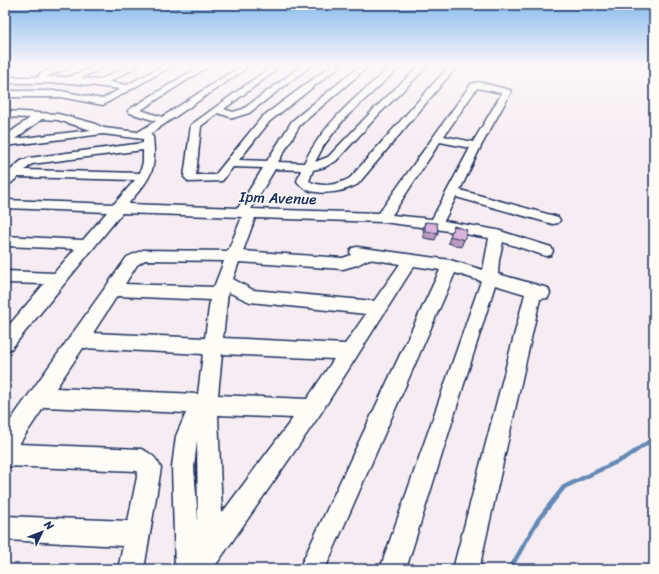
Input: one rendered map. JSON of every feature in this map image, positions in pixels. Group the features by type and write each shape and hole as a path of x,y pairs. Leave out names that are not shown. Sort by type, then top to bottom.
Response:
{"street":[{"path":"5,94 74,96 104,102 122,92"},
{"path":"163,92 133,111 163,120"},
{"path":"141,135 206,92"},
{"path":"244,92 223,104 199,122 194,128 190,177 193,179 215,179 220,176 266,119 301,92"},
{"path":"217,110 233,115 246,111 263,92"},
{"path":"211,551 204,404 222,288 249,213 262,194 259,187 271,165 296,123 334,92"},
{"path":"368,92 339,117 325,135 308,167 303,181 308,186 340,187 350,184 431,92"},
{"path":"232,163 308,167 321,165 332,159 371,116 397,92"},
{"path":"383,218 470,92"},
{"path":"436,224 476,146 506,92"},
{"path":"5,114 58,117 89,125 102,131"},
{"path":"5,142 40,116"},
{"path":"5,142 102,131 148,137 148,171 144,177 119,209 86,245 58,279 11,326 5,343"},
{"path":"437,138 476,146"},
{"path":"5,182 28,161 148,146"},
{"path":"15,173 144,177"},
{"path":"453,192 553,220"},
{"name":"Ipm Avenue","path":"5,204 383,218 436,224 501,236 546,251"},
{"path":"393,569 491,273 504,250 501,236"},
{"path":"5,241 86,245"},
{"path":"5,447 132,261 143,255 234,256 327,261 345,264 366,254 411,259 491,273 538,291 466,569"},
{"path":"197,569 312,409 411,259"},
{"path":"312,569 450,266"},
{"path":"5,277 58,279"},
{"path":"112,290 222,288 250,296 379,308"},
{"path":"78,340 350,352"},
{"path":"39,397 312,409"},
{"path":"188,569 183,468 187,436 204,404"},
{"path":"5,455 141,460 146,463 150,468 131,569"},
{"path":"5,528 138,534"}],"building":[{"path":"425,222 437,223 438,233 425,231"},
{"path":"454,226 467,230 464,240 450,236"}],"waterway":[{"path":"510,569 538,520 564,487 627,457 654,438"}]}
